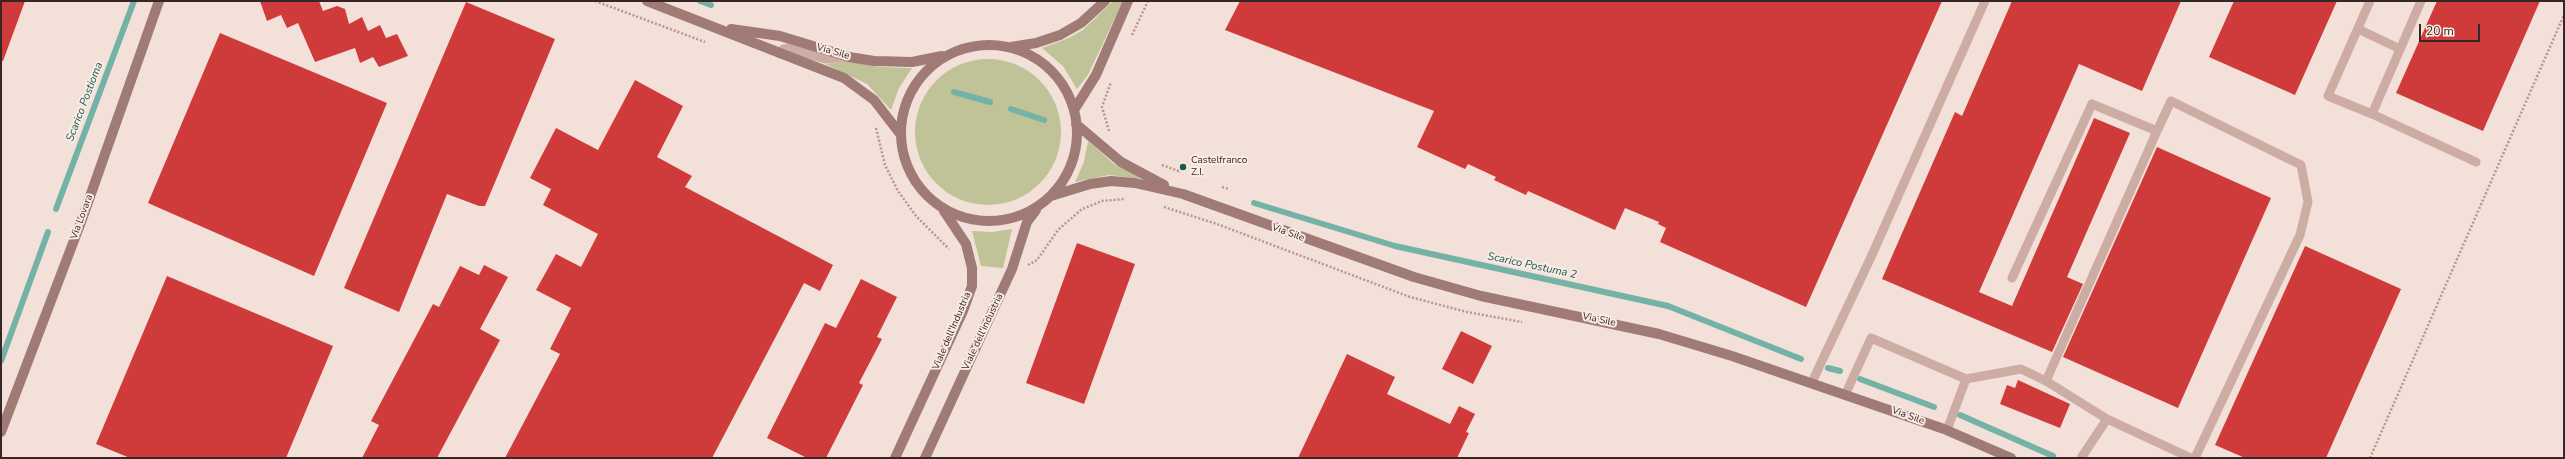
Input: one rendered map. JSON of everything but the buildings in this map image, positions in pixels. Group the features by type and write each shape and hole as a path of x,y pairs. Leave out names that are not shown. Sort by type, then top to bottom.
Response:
{"street":[{"name":"Via Lovara","path":"1,432 79,226 159,1"},
{"name":"Via Sile","path":"647,1 718,27 780,54 837,75 857,85 874,100 901,135"},
{"path":"1006,47 1032,57 1054,74 1069,97 1074,110 1076,124 1076,146 1070,168 1052,196 1039,206 1015,218 989,221 962,217 938,205 918,186 905,162 901,135 905,107 918,81 932,66 950,54 977,46 1006,47 1036,43 1060,35 1081,23 1105,1"},
{"path":"1074,110 1096,74 1128,1"},
{"name":"Via Sile","path":"718,27 780,36 849,57 894,63 924,60 950,54"},
{"name":"Via Sile","path":"1076,124 1121,162 1183,194"},
{"name":"Via Sile","path":"1052,196 1090,184 1111,181 1135,183 1183,194 1414,277 1481,296 1659,334 1812,382 1947,430 2012,458"},
{"name":"Viale dell'Industria","path":"895,458 963,311 973,280 971,260 963,237 938,205"},
{"name":"Viale dell'industria","path":"925,458 1012,269 1027,222 1039,206"}],"lane":[{"path":"1812,382 1871,256 1985,1"},
{"path":"2370,1 2328,96 2372,114 2476,162"},
{"path":"2372,114 2421,1"},
{"path":"2358,29 2400,49"},
{"path":"780,54 784,48 787,48 825,59 849,57"},
{"path":"2046,381 2171,101 2301,165 2308,202 2300,235 2195,458"},
{"path":"2012,278 2092,104 2157,131"},
{"path":"1846,393 1871,338 1966,379 2021,369 2046,381 2107,419 2191,458"},
{"path":"1947,430 1966,379"},
{"path":"2081,458 2107,419"}],"path":[{"path":"595,1 707,43"},
{"path":"1128,42 1148,1"},
{"path":"2370,458 2564,16"},
{"path":"1110,136 1102,107 1113,78"},
{"path":"874,124 890,178 906,204 953,254"},
{"path":"1160,164 1181,172"},
{"path":"1222,187 1229,189"},
{"path":"1030,265 1037,260 1058,230 1082,209 1102,201 1130,199"},
{"path":"1160,206 1217,224 1410,297 1519,322"}],"green space":[{"path":"1113,1 1123,1 1088,75 1077,89 1063,66 1042,48 1069,38 1083,30"},
{"path":"981,59 995,59 1023,67 1035,75 1045,85 1056,104 1060,118 1060,146 1053,167 1045,179 1035,189 1016,200 995,205 981,205 953,197 941,189 931,179 920,160 915,139 915,125 923,97 931,85 941,75 960,64"},
{"path":"849,61 880,67 912,68 899,88 891,110 867,84 825,64"},
{"path":"1088,141 1114,164 1144,179 1109,175 1075,182 1084,162"},
{"path":"1012,229 1003,268 981,266 972,231 992,232"}],"waterway":[{"name":"Scarico Postioma","path":"56,209 134,1"},
{"path":"700,1 711,5"},
{"path":"954,92 990,102"},
{"name":"Scarico Postuma 2","path":"1011,109 1044,120"},
{"name":"Scarico Postuma 2","path":"1254,203 1395,246 1668,306 1801,359"},
{"name":"Scarico Postioma","path":"1,361 48,232"},
{"name":"Scarico Postuma 2","path":"1828,368 1840,371"},
{"name":"Scarico Postuma 2","path":"1860,379 1934,407"},
{"name":"Scarico Postuma 2","path":"1960,415 2053,456"}],"place":[{"name":"Castelfranco Z.I.","path":"1183,167"}]}
